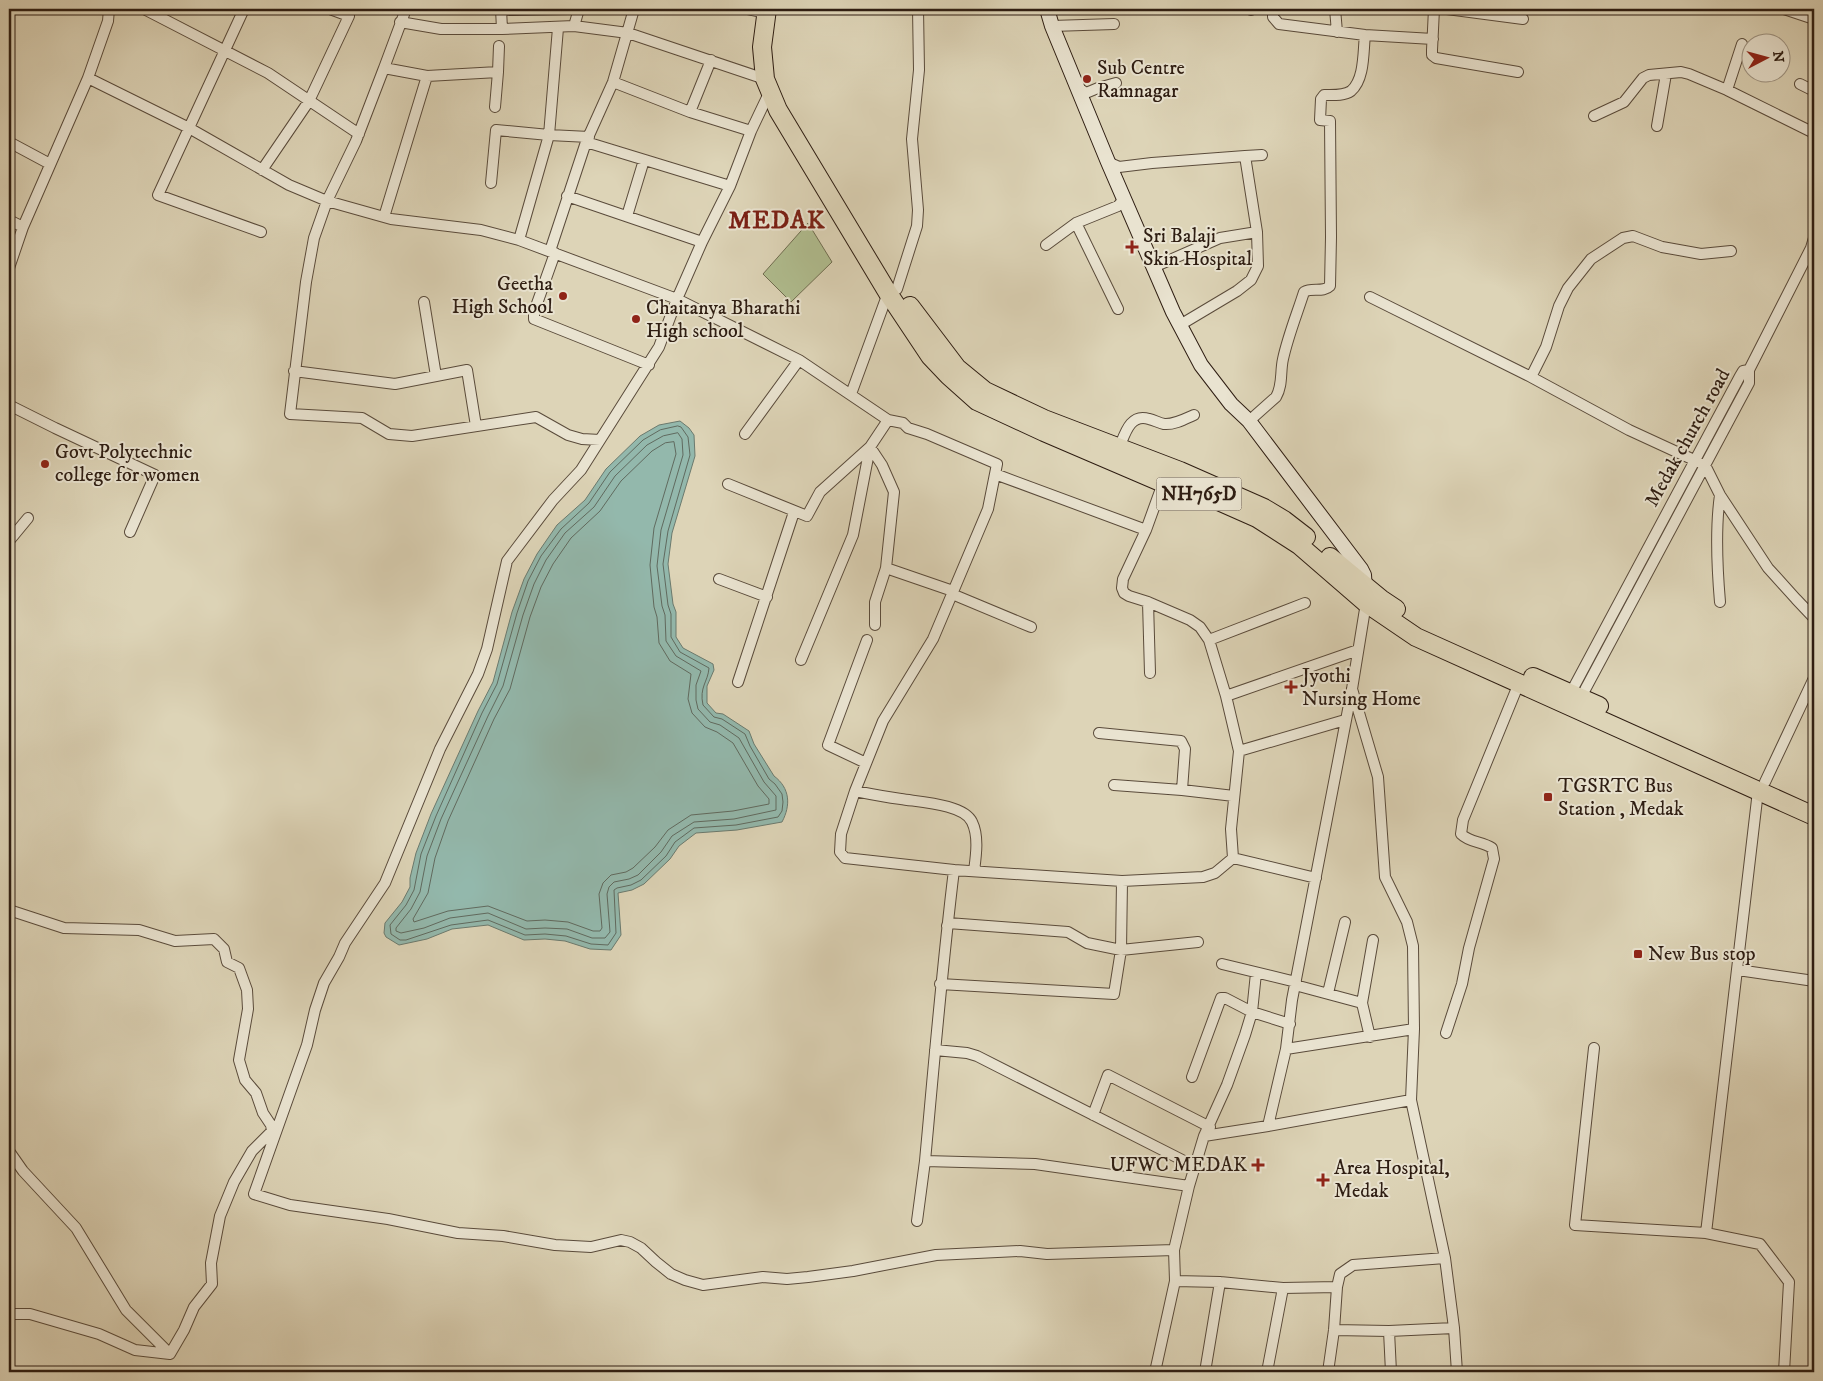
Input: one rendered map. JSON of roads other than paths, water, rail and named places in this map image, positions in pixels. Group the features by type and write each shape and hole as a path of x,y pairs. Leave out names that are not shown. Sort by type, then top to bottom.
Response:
{"highway":[{"name":"NH765D","path":"769,10 762,47 767,85 778,110 892,291 957,368 971,381 985,391 1044,419 1180,471 1264,508 1304,535 1366,594 1416,637 1519,683 1573,701"},
{"name":"NH765D","path":"769,10 771,18 770,55 775,84 795,122 930,356 977,401 1163,483 1214,499 1257,518 1299,545 1366,594 1381,600 1423,628 1573,701 1761,787 1814,816"},
{"name":"NH765D","path":"1761,787 1814,804"}],"street":[{"path":"9,268 23,227 88,78 108,21 109,9"},
{"path":"144,9 268,73 359,134"},
{"path":"244,9 158,195 261,232"},
{"path":"262,170 309,101 349,16 330,9"},
{"path":"406,9 359,134 327,201 314,238 306,282 290,414 362,418 389,434 412,436 536,418 568,435 582,439 600,440"},
{"path":"502,29 501,9 569,9"},
{"path":"574,26 579,9"},
{"path":"634,9 612,82 587,140 567,196 534,312 534,319 649,365"},
{"path":"747,9 769,10"},
{"path":"851,394 917,226 918,210 912,139 919,70 918,9"},
{"path":"1047,9 1052,26 1124,199 1180,325 1201,365 1231,404 1249,421 1315,511 1361,569 1366,594 1352,689 1295,984 1286,1049 1268,1126"},
{"path":"1273,9 1273,17 1279,24 1364,35 1432,38"},
{"path":"1335,9 1337,32"},
{"path":"1434,9 1432,55 1436,58 1518,72"},
{"path":"1447,9 1524,19"},
{"path":"1784,9 1814,20"},
{"path":"400,22 441,29 558,28 574,26 628,33 711,60 767,85 730,186 702,242 677,299 659,347 581,470 553,500 507,561 487,649 478,674 440,749 385,884 345,943 324,982 307,1045 254,1194 290,1205 388,1219 458,1233 503,1236 555,1245 591,1247 621,1240 641,1248 672,1274 685,1280 702,1284 763,1277 808,1277 862,1270 936,1255 1020,1251 1047,1254 1174,1250"},
{"path":"1052,26 1114,24"},
{"path":"519,240 549,135 558,28"},
{"path":"1249,421 1278,393 1281,385 1283,360 1304,292 1326,289 1330,286 1330,121 1320,120 1321,98 1324,95 1351,91 1362,70 1364,35"},
{"path":"495,107 499,46"},
{"path":"1727,90 1740,50"},
{"path":"690,112 711,60"},
{"path":"384,68 427,76 498,72"},
{"path":"1594,116 1624,102 1643,78 1649,75 1681,72 1727,90 1814,133"},
{"path":"1657,126 1666,74"},
{"path":"384,217 427,76"},
{"path":"88,78 189,128 304,192 327,201 400,221 481,230 519,240 677,299 799,360 888,420 906,424 908,428 927,434 997,464 988,510 931,644 883,721 855,791 841,834 840,852 845,858 974,872 1122,881 1204,877 1215,873 1233,858"},
{"path":"612,82 690,112 751,131"},
{"path":"1077,87 1086,93 1116,84"},
{"path":"1800,84 1814,91"},
{"path":"491,183 496,130 587,140 644,160 730,186"},
{"path":"9,142 50,164"},
{"path":"1180,325 1238,291 1251,280 1258,266 1257,232 1245,156"},
{"path":"1108,162 1119,167 1262,156"},
{"path":"627,216 644,160"},
{"path":"567,196 702,242"},
{"path":"1046,245 1076,223 1118,206 1124,199"},
{"path":"9,220 23,227"},
{"path":"1076,223 1118,309"},
{"path":"1154,268 1220,238 1257,232"},
{"path":"1531,377 1546,347 1559,306 1568,288 1591,259 1622,238 1633,236 1662,247 1701,254 1731,251"},
{"path":"1749,370 1813,245"},
{"path":"1370,297 1531,377 1628,430 1705,465 1720,495 1768,568 1814,618"},
{"path":"424,302 436,376"},
{"path":"745,434 799,360"},
{"path":"294,371 395,384 467,370 476,426"},
{"name":"Medak church road","path":"1749,370 1749,383 1573,701 1694,460 1740,376 1749,370"},
{"path":"9,405 155,475 130,532"},
{"path":"1119,448 1132,422 1137,418 1148,418 1164,424 1194,415"},
{"path":"728,484 806,516 820,492 870,447 888,420"},
{"path":"870,447 882,465 894,492 886,568 875,602 875,625"},
{"path":"801,660 854,535 870,447"},
{"path":"995,474 1146,530"},
{"path":"1163,483 1146,530 1123,579 1122,588 1124,593 1129,596 1190,620 1200,627 1209,640 1226,696 1239,751 1231,829 1233,858"},
{"path":"1720,495 1717,518 1720,602"},
{"path":"738,682 794,512"},
{"path":"9,541 28,518"},
{"path":"886,568 950,590 952,594 1031,627"},
{"path":"719,579 767,597"},
{"path":"1148,602 1150,673"},
{"path":"1209,640 1304,603"},
{"path":"866,763 828,744 867,640"},
{"path":"1226,696 1358,650"},
{"path":"1706,1233 1761,787 1814,678"},
{"path":"1446,1032 1462,984 1469,948 1494,859 1492,848 1488,845 1466,839 1461,834 1463,820 1519,683"},
{"path":"1352,689 1378,777 1385,877 1411,934 1414,1029 1411,1100 1445,1258 1454,1328 1457,1372"},
{"path":"1239,751 1345,720"},
{"path":"1099,733 1181,741 1185,749 1182,790"},
{"path":"1114,785 1234,796"},
{"path":"855,791 941,805 965,814 972,821 975,833 974,872"},
{"path":"1233,858 1316,878"},
{"path":"917,1221 937,1043 940,984 954,870"},
{"path":"940,984 1114,994 1121,950 1122,881"},
{"path":"9,910 64,928 139,930 175,941 214,939 224,949 227,962 239,968 247,990 248,1009 239,1060 245,1080 256,1093 272,1131 252,1151 234,1182 220,1216 211,1263 212,1284 194,1307 184,1330 170,1354"},
{"path":"947,926 948,922 1068,932 1087,943 1121,950 1198,942"},
{"path":"1328,993 1345,922"},
{"path":"1370,1036 1362,1003 1373,940"},
{"path":"1222,964 1362,1003"},
{"path":"1738,970 1814,981"},
{"path":"1155,1372 1175,1281 1174,1250 1189,1186 1196,1168 1204,1136 1210,1127 1227,1085 1252,1012 1256,973"},
{"path":"1192,1077 1221,998 1225,998 1252,1012 1290,1024"},
{"path":"1286,1049 1414,1029"},
{"path":"1594,1048 1575,1225 1706,1233 1760,1244 1789,1282 1784,1372"},
{"path":"935,1050 967,1053 977,1056 1196,1168"},
{"path":"1093,1115 1108,1075 1210,1127"},
{"path":"1204,1136 1411,1100"},
{"path":"9,1151 23,1171 76,1228 126,1310 170,1354"},
{"path":"925,1161 1035,1164 1189,1186"},
{"path":"1328,1372 1340,1274 1353,1265 1445,1258"},
{"path":"1175,1281 1220,1282 1283,1288 1337,1287"},
{"path":"1205,1372 1220,1282"},
{"path":"1267,1372 1283,1288"},
{"path":"9,1314 30,1314 98,1334 135,1350 170,1354"},
{"path":"1334,1330 1389,1331 1454,1328"},
{"path":"1389,1331 1391,1372"}],"water":[{"path":"680,421 694,435 695,456 672,533 668,564 673,604 676,612 676,637 683,648 713,664 714,670 707,686 707,703 716,713 723,714 749,731 754,744 786,791 788,803 782,822 737,830 696,833 679,846 670,859 644,884 632,890 618,893 621,935 611,950 590,949 565,941 545,939 524,940 488,925 452,929 427,939 399,945 386,937 384,933 385,923 402,902 410,887 410,878 416,853 431,814 493,682 512,612 524,579 537,554 557,525 585,500 606,469 640,436 659,425"}],"place":[{"name":"Sub Centre Ramnagar","path":"1087,79"},
{"name":"Sri Balaji Skin Hospital","path":"1132,247"},
{"name":"Geetha High School","path":"563,296"},
{"name":"Chaitanya Bharathi High school","path":"636,319"},
{"name":"Govt Polytechnic college for women","path":"45,464"},
{"name":"Jyothi Nursing Home","path":"1291,687"},
{"name":"TGSRTC Bus Station , Medak","path":"1548,797"},
{"name":"New Bus stop","path":"1638,954"},
{"name":"UFWC MEDAK","path":"1258,1165"},
{"name":"Area Hospital, Medak","path":"1323,1180"}],"district":[{"name":"MEDAK","path":"777,220"}]}
